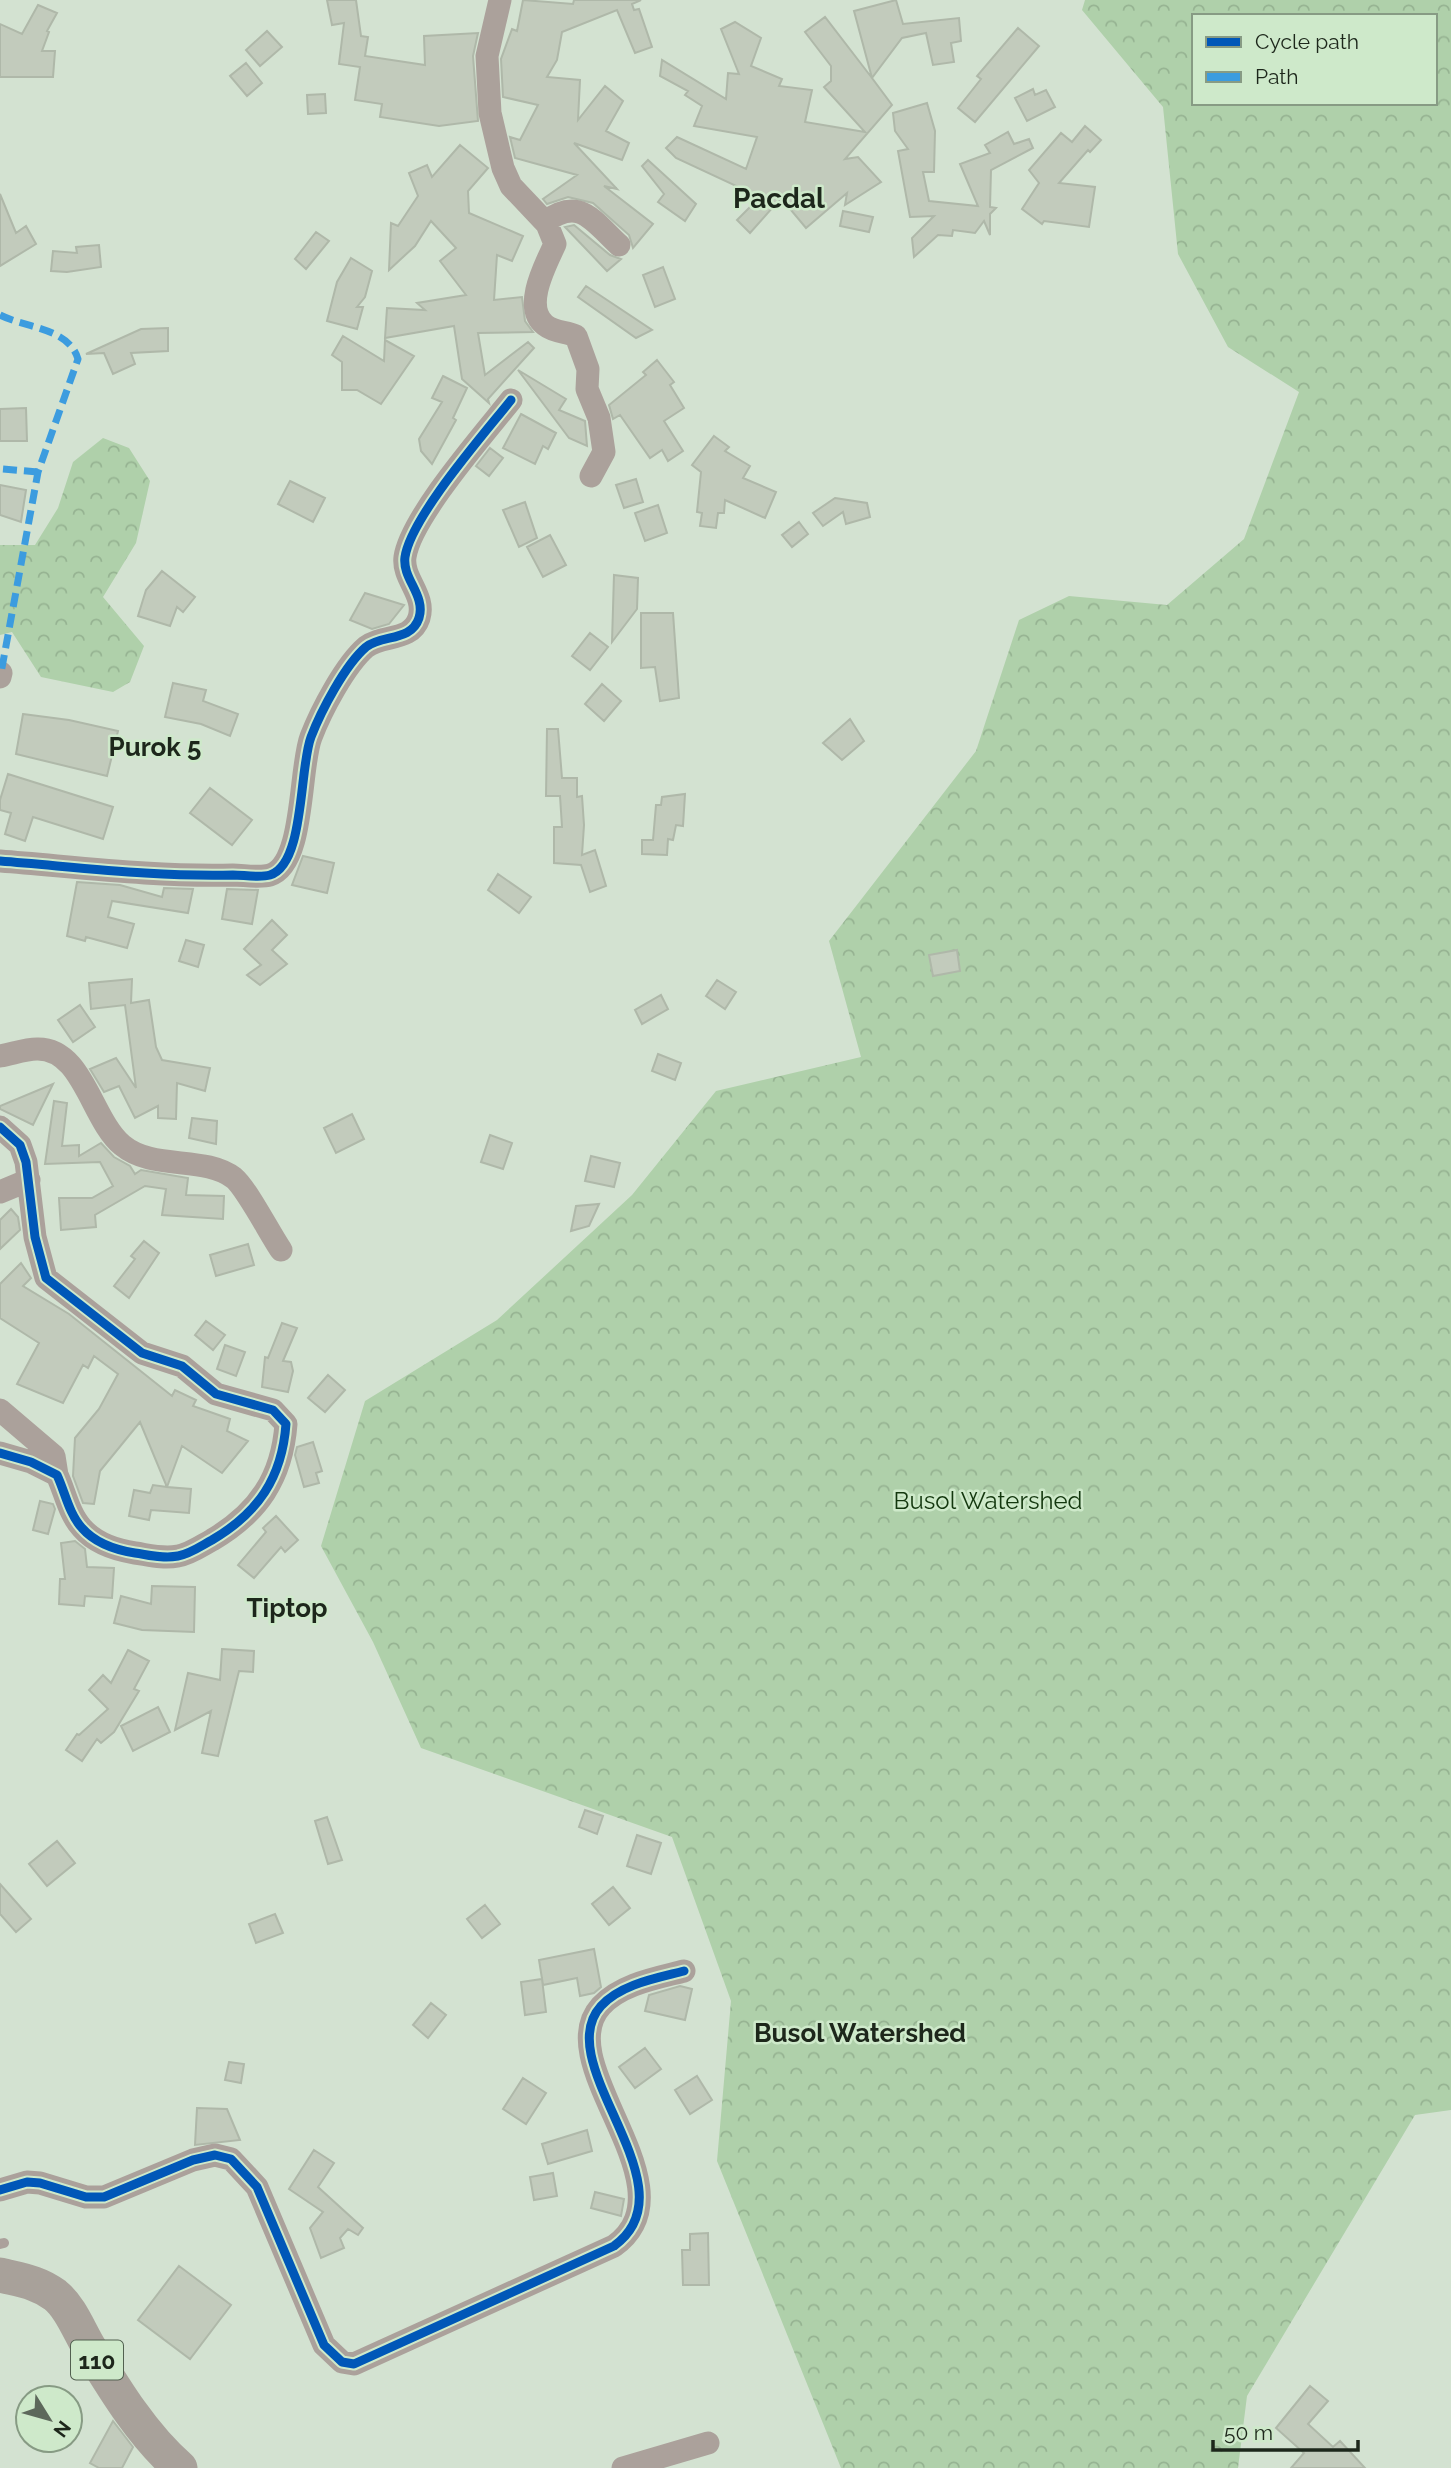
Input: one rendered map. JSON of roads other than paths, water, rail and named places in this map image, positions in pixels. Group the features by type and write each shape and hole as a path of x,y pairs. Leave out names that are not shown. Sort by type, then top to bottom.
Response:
{"main road":[{"name":"110","path":"1,2254 56,2296 67,2309 115,2390 165,2455 180,2468"}],"street":[{"path":"500,0 487,56 490,113 503,168 511,186 545,222 555,244 537,282 538,316 544,325 576,336 588,369 587,389 600,418 604,452 591,476"},
{"path":"545,222 566,209 581,211 619,245"},
{"path":"0,861 198,876 270,875 282,866 294,842 310,739 358,656 375,641 404,635 419,618 420,601 405,559 409,542 446,484 511,400"},
{"path":"0,1056 37,1049 63,1057 75,1068 102,1124 122,1145 142,1157 220,1171 235,1179 281,1250"},
{"path":"0,1127 20,1145 29,1180 35,1237 46,1278 142,1353 182,1366 216,1394 273,1410 286,1424 278,1469 264,1497 245,1518 178,1556 126,1551 96,1540 82,1529 71,1512 57,1475 54,1456 0,1410"},
{"path":"0,1192 29,1180"},
{"path":"0,1452 31,1462 57,1475"},
{"path":"0,2190 27,2182 40,2183 86,2197 104,2197 193,2160 215,2155 231,2159 245,2170 257,2187 324,2345 342,2362 354,2364 614,2246 627,2237 640,2211 639,2192 634,2168 594,2063 589,2042 589,2025 602,2004 615,1995 637,1984 684,1971"},
{"path":"623,2468 708,2443"}],"district":[{"name":"Pacdal","path":"779,198"},
{"name":"Purok 5","path":"155,747"},
{"name":"Tiptop","path":"287,1608"},
{"name":"Busol Watershed","path":"860,2033"}]}
